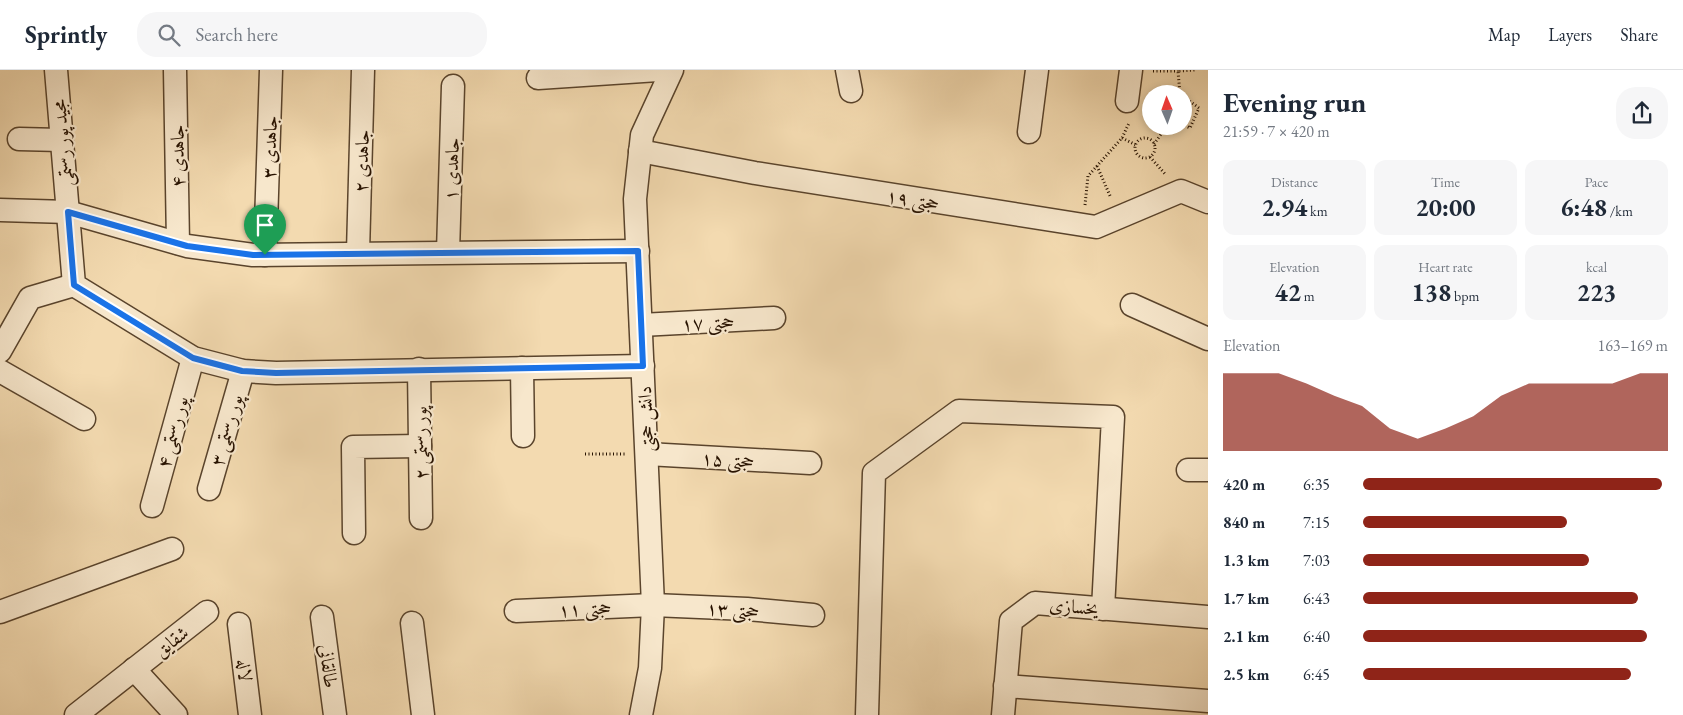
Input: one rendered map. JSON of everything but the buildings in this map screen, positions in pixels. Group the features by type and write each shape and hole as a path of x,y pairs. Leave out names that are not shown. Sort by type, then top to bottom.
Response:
{"street":[{"name":"مجید پور رستمی","path":"56,70 74,285"},
{"name":"جاهدی ۴","path":"175,70 178,243"},
{"name":"جاهدی ۳","path":"265,255 271,70"},
{"name":"جاهدی ۲","path":"358,252 363,70"},
{"path":"538,78 658,70"},
{"name":"دانش حجتی","path":"641,715 650,668 653,605 635,199 642,135 672,70"},
{"path":"1029,132 1038,70"},
{"path":"1128,111 1138,70"},
{"name":"جاهدی ۱","path":"448,252 453,86"},
{"path":"19,139 61,140"},
{"name":"حجتی ۱۹","path":"640,151 755,173 1096,227 1181,191 1208,202"},
{"path":"0,210 68,212 178,243 253,255 358,252 638,251"},
{"path":"0,351 30,298 74,285 193,358 242,371 276,373 643,366"},
{"path":"1132,305 1208,339"},
{"name":"حجتی ۱۷","path":"641,325 774,318"},
{"name":"پور رستمی ۴","path":"152,506 193,358"},
{"path":"522,368 523,436"},
{"name":"پور رستمی ۲","path":"420,369 421,518"},
{"path":"0,371 84,419"},
{"name":"پور رستمی ۳","path":"209,489 242,371"},
{"path":"867,715 874,473 959,411 1113,417 1103,608"},
{"path":"354,532 354,447 420,446"},
{"name":"حجتی ۱۵","path":"647,454 810,463"},
{"path":"0,612 172,549"},
{"name":"یخسازی","path":"1003,715 1011,621 1035,603 1208,617"},
{"name":"حجتی ۱۱","path":"516,612 653,605"},
{"name":"حجتی ۱۳","path":"653,605 747,609 813,615"},
{"name":"شقایق","path":"76,715 207,612"},
{"name":"طالقانی","path":"322,617 335,715"},
{"path":"412,623 423,715"},
{"name":"لاله","path":"239,624 250,715"},
{"name":"شقایق","path":"134,669 176,715"},
{"path":"1006,686 1208,701"}],"path":[{"path":"1138,70 1195,70"},
{"path":"1179,71 1180,85"},
{"path":"1192,103 1199,108 1192,124"},
{"path":"1082,225 1088,176 1122,138 1128,111"},
{"path":"1154,144 1160,135"},
{"path":"1122,138 1136,145"},
{"path":"1148,138 1154,144 1155,152 1150,157 1142,158 1136,153 1136,145 1141,139 1148,138"},
{"path":"1097,166 1119,217"},
{"path":"585,454 647,454"}],"route":[{"path":"68,212 187,246 265,255 348,252 638,251 643,366 276,373 242,371 193,358 74,285 68,212"}]}
